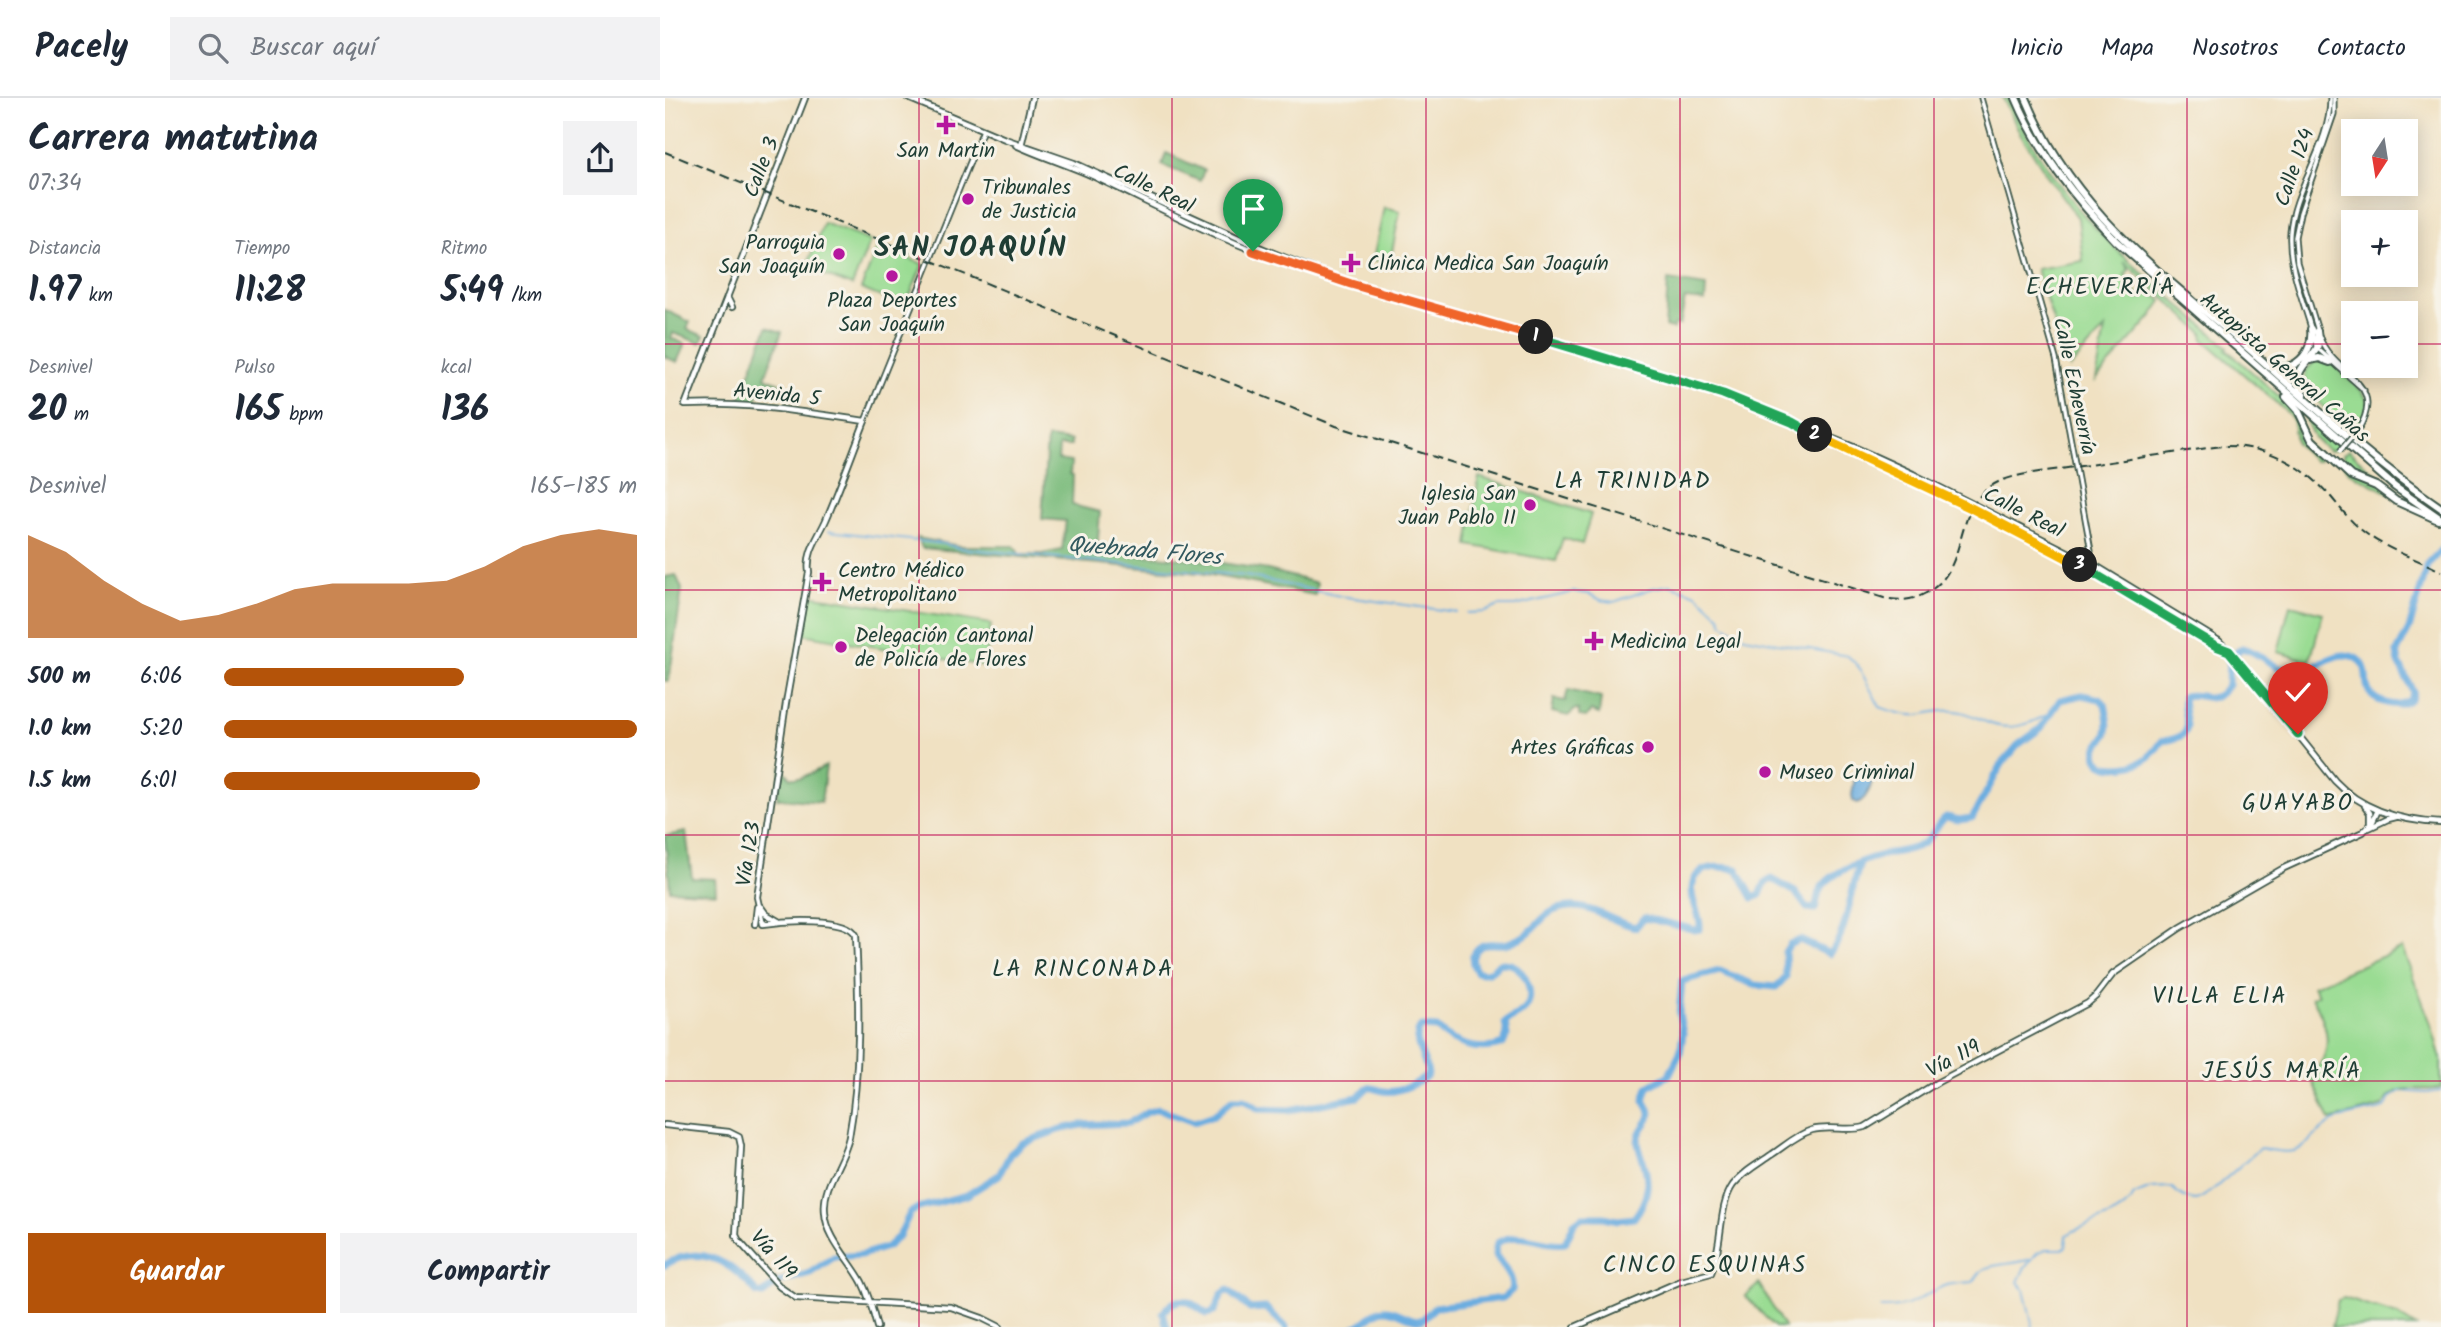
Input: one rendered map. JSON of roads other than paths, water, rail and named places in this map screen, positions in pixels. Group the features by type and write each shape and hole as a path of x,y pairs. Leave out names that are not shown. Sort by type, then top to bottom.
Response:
{"highway":[{"name":"Autopista General Cañas","path":"2015,98 2048,160 2100,224 2133,257 2400,480 2441,508"},
{"name":"Autopista General Cañas","path":"2026,98 2063,166 2103,220 2137,254 2395,487 2441,520"},
{"path":"2314,330 2317,348 2332,362"},
{"path":"2314,330 2298,377 2302,392 2343,432"},
{"path":"2235,342 2275,367 2317,357 2332,362"},
{"path":"2235,342 2294,405 2309,437 2333,459 2355,478 2441,520"},
{"path":"2303,360 2317,348"}],"main road":[{"name":"Calle 3","path":"685,405 805,98"},
{"name":"Calle Real","path":"908,98 1005,139 1074,163 1331,277"},
{"path":"1021,145 1032,98"},
{"name":"Calle Real","path":"1021,145 1259,253 1723,394 1856,448 2088,562 2178,614 2219,641 2229,651 2346,792 2364,805 2378,810 2404,818 2441,823"},
{"path":"1126,187 1146,202 1162,204"},
{"path":"1167,212 1187,218 1190,216 1201,228 1225,232"},
{"path":"727,296 731,307"},
{"name":"Avenida 5","path":"685,405 724,403 769,406 865,421"},
{"name":"Vía 123","path":"779,922 763,924 758,899 786,703 809,572 808,562 865,421"},
{"name":"Calle Real","path":"1792,422 2094,571 2229,651"},
{"path":"1837,446 1856,448 1867,460"},
{"path":"2013,530 2073,558 2088,562 2094,571"},
{"path":"2157,608 2178,614 2183,625"},
{"path":"2364,805 2371,817 2368,828"},
{"path":"2368,828 2378,810"},
{"path":"2368,828 2388,818 2404,818"},
{"name":"Vía 119","path":"1575,1327 1681,1280 1711,1273 1719,1250 1725,1203 1733,1186 1742,1174 1793,1139 1818,1129 1856,1130 1870,1125 1938,1082 2088,1003 2113,974 2180,928 2284,868 2350,839 2368,828"},
{"path":"758,899 763,911 779,922 841,924 851,927 856,935 857,1057 850,1130 824,1208 828,1226 867,1292 877,1327"},
{"path":"755,924 758,899"},
{"name":"Vía 119","path":"665,1125 729,1132 739,1137 741,1146 736,1235 780,1287 796,1298 951,1307 1000,1327"}],"street":[{"name":"Calle Echeverría","path":"1981,98 2056,359 2091,551 2088,562"},
{"name":"Calle 124","path":"2332,98 2328,118 2295,207 2290,232 2292,258 2314,330 2332,362 2365,391 2368,399 2367,413 2358,430 2333,459"},
{"path":"865,421 983,130"}],"water":[{"path":"1862,766 1872,769 1872,779 1868,793 1858,803 1853,801 1852,795 1856,770"}],"waterway":[{"name":"Quebrada Flores","path":"829,531 945,544 959,548 1246,576 1340,596 1456,612"},
{"path":"665,1265 678,1258 704,1256 727,1265 757,1293 763,1294 779,1282 810,1273 834,1257 861,1255 887,1247 899,1236 910,1213 918,1208 967,1195 999,1175 1010,1154 1023,1143 1058,1130 1081,1125 1128,1123 1158,1109 1194,1122 1214,1115 1233,1099 1244,1099 1259,1109 1289,1110 1358,1097 1367,1088 1395,1091 1408,1087 1428,1074 1417,1038 1421,1027 1437,1028 1451,1039 1468,1046 1495,1047 1503,1044 1507,1035 1505,1022 1528,1005 1530,991 1521,971 1509,964 1499,963 1489,972 1477,972 1473,957 1478,948 1512,941 1527,934 1552,911 1569,907 1595,911 1636,927 1644,918 1694,930 1700,929 1692,895 1694,882 1702,871 1716,867 1737,869 1753,898 1760,895 1765,883 1772,879 1795,892 1807,908 1815,909 1823,885 1845,869 1871,858 1922,844 1946,817 1959,820 1972,818 2002,764 2018,745 2041,728 2060,700 2082,695 2100,699 2105,704 2108,729 2097,750 2097,757 2105,765 2118,767 2143,761 2162,741 2182,735 2187,725 2184,696 2218,696 2228,684 2229,658 2242,648 2277,667 2292,671 2308,669 2338,656 2353,656 2364,666 2371,694 2390,704 2405,703 2411,699 2413,692 2399,663 2397,652 2409,629 2428,564 2441,550"},
{"name":"Quebrada Flores","path":"1467,613 1485,612 1499,606 1515,606 1574,592 1614,602 1670,585 1697,594 1720,616 1723,624 1745,637 1848,656 1858,666 1880,707 1913,715 1956,711 2003,727 2026,724 2049,714"},
{"path":"1355,1327 1384,1310 1422,1320 1435,1307 1503,1298 1512,1290 1512,1280 1495,1254 1497,1243 1506,1239 1523,1237 1548,1243 1565,1243 1574,1223 1582,1217 1618,1220 1634,1218 1643,1204 1647,1190 1645,1168 1638,1143 1651,1113 1644,1100 1648,1087 1669,1075 1680,1053 1683,1034 1679,1014 1682,981 1720,971 1755,985 1776,987 1786,977 1785,952 1790,944 1800,940 1830,954 1845,922 1860,864"},
{"path":"2033,1327 2024,1289 2018,1282 2024,1269 2037,1253 2046,1249 2063,1249 2067,1235 2113,1215 2134,1195 2151,1188 2171,1187 2191,1200 2201,1198 2260,1148 2295,1151 2332,1122 2385,1108 2390,1098 2400,1091 2441,1091"},
{"path":"1881,1308 1900,1307 1947,1285 1973,1282 1988,1267 2031,1259"},
{"path":"1167,1327 1163,1313 1174,1302 1190,1302 1207,1314 1214,1312 1222,1294 1228,1290 1250,1309 1266,1308 1286,1327"}],"railway":[{"path":"665,152 1336,426 1884,598 1916,598 1939,583 1955,558 1976,500 1999,482 2039,472 2222,446 2269,453 2296,466 2320,485 2364,532 2392,549 2441,571"}],"place":[{"name":"San Martin","path":"946,125"},
{"name":"Tribunales de Justicia","path":"968,199"},
{"name":"Parroquia San Joaquín","path":"839,254"},
{"name":"Clínica Medica San Joaquín","path":"1351,263"},
{"name":"Plaza Deportes San Joaquín","path":"892,276"},
{"name":"Iglesia San Juan Pablo II","path":"1530,505"},
{"name":"Centro Médico Metropolitano","path":"822,582"},
{"name":"Medicina Legal","path":"1594,641"},
{"name":"Delegación Cantonal de Policía de Flores","path":"841,647"},
{"name":"Artes Gráficas","path":"1648,747"},
{"name":"Museo Criminal","path":"1765,772"}],"district":[{"name":"SAN JOAQUÍN","path":"971,246"},
{"name":"ECHEVERRÍA","path":"2101,286"},
{"name":"LA TRINIDAD","path":"1633,480"},
{"name":"GUAYABO","path":"2298,802"},
{"name":"LA RINCONADA","path":"1083,968"},
{"name":"VILLA ELIA","path":"2220,995"},
{"name":"JESÚS MARÍA","path":"2282,1070"},
{"name":"CINCO ESQUINAS","path":"1705,1264"}]}
